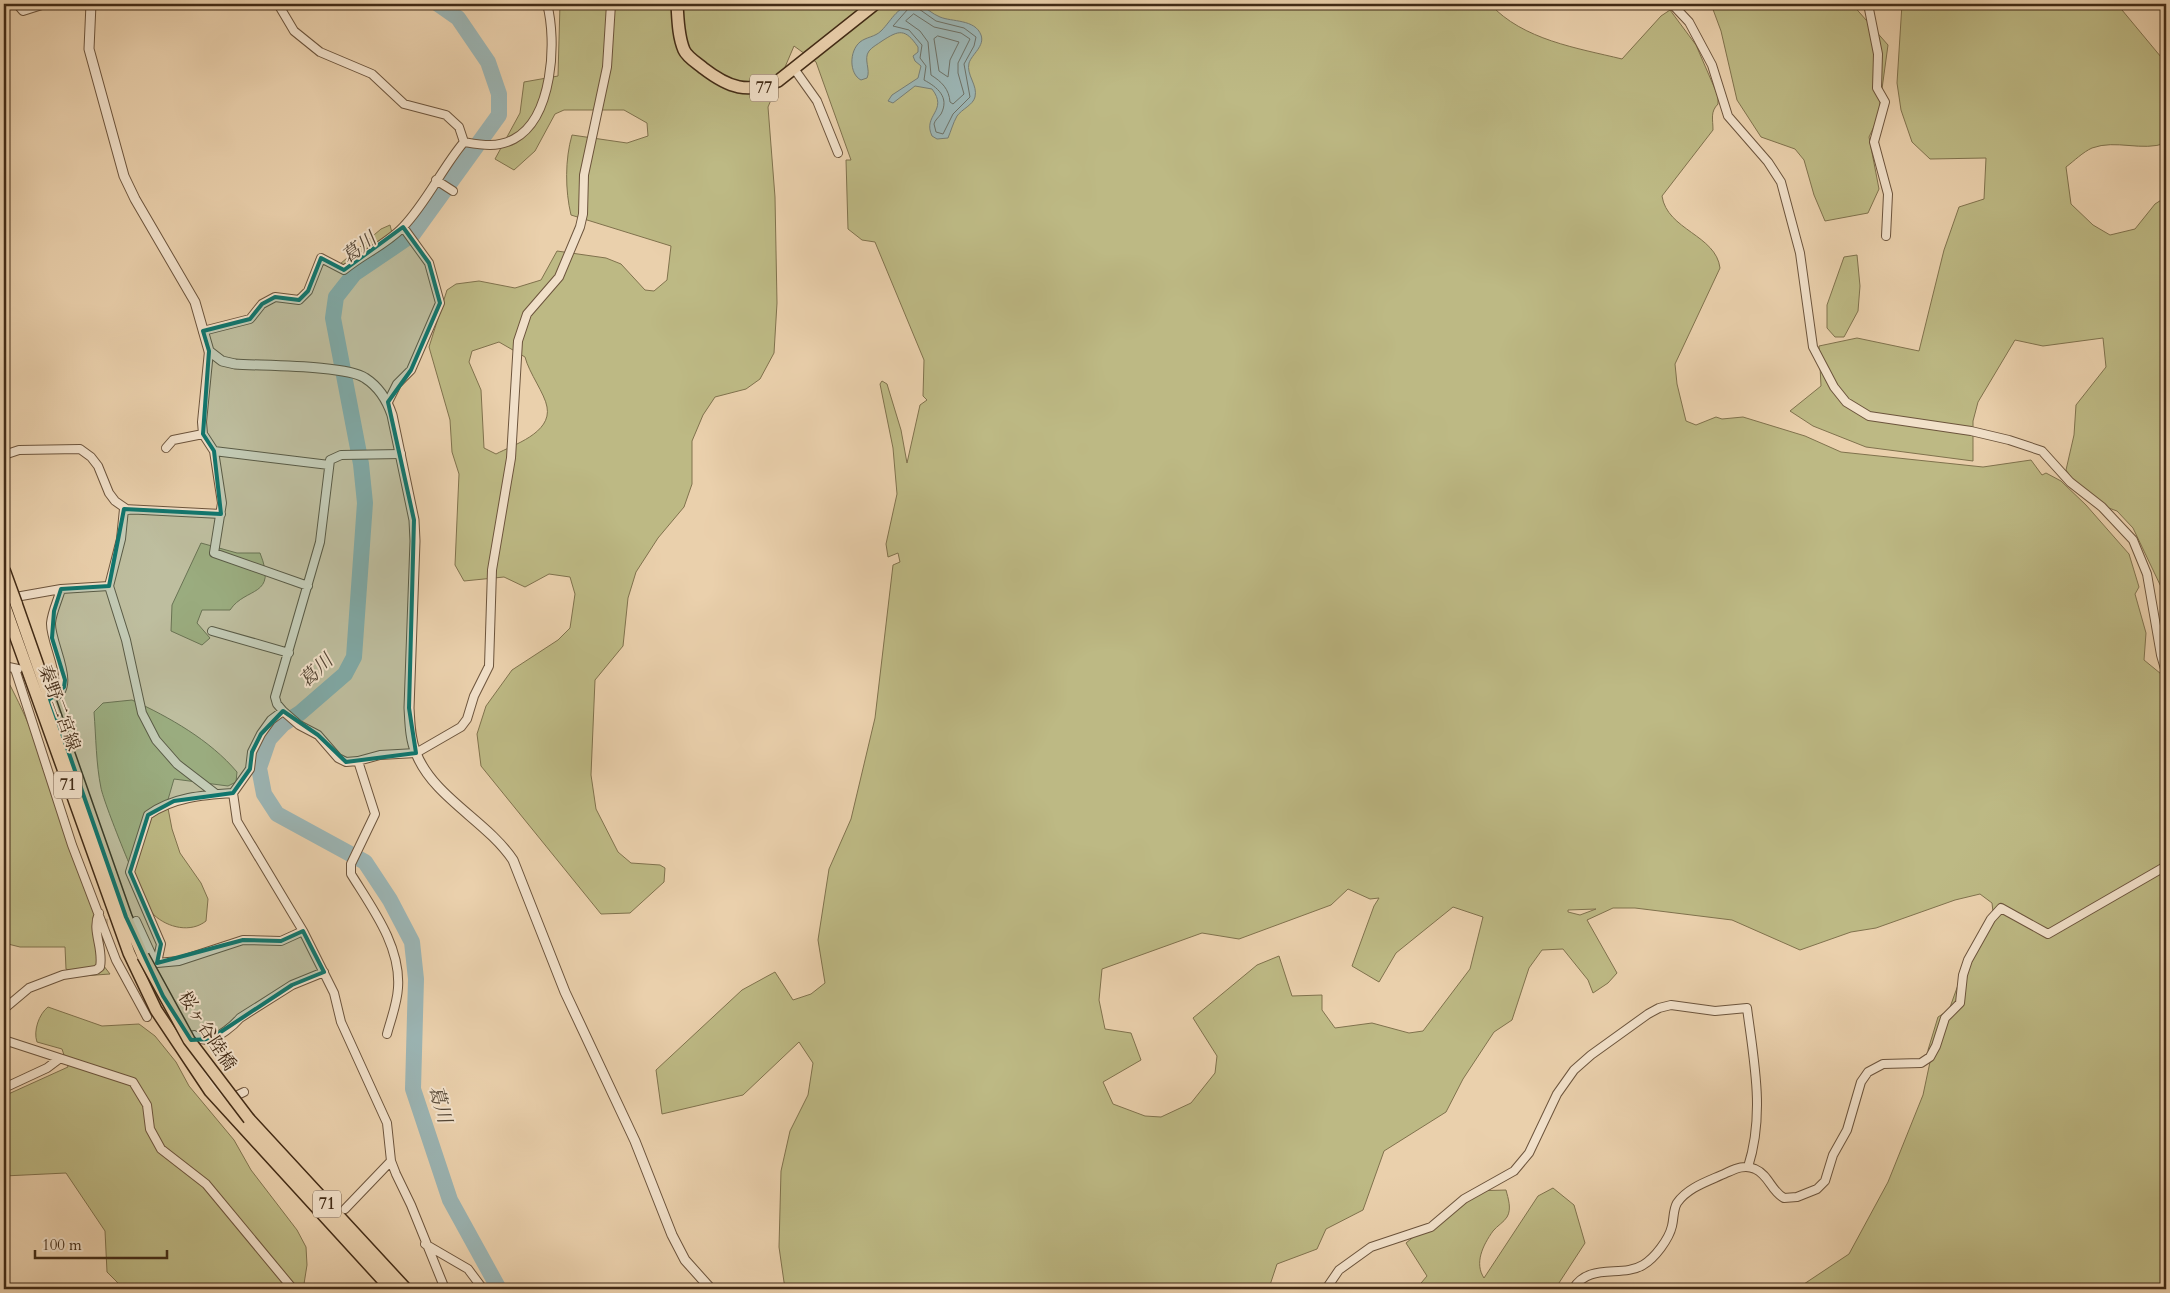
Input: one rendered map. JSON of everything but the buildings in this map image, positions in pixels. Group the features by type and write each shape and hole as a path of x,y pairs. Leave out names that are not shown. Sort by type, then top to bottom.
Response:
{"main road":[{"name":"77","path":"677,4 684,52 720,82 743,89 762,88 778,82 875,4"},
{"name":"71","path":"4,570 7,604"},
{"name":"秦野二宮線","path":"7,604 21,668 135,957"},
{"name":"秦野二宮線","path":"7,604 50,699 126,917 135,957"},
{"name":"桜ヶ谷陸橋","path":"135,957 163,996 189,1040 248,1119 406,1289"},
{"name":"桜ヶ谷陸橋","path":"135,957 156,1010 188,1060 236,1122 391,1289"}],"street":[{"path":"17,4 23,11 45,4"},
{"path":"91,4 89,49 124,176 135,200 195,302 209,350 202,422 203,434 214,451 221,486 221,514 214,553 308,586"},
{"path":"278,4 294,31 320,52 372,74 404,104 446,115 459,127 467,143"},
{"path":"467,143 499,145 514,139 522,133 537,113 549,77 552,54 552,29 547,4"},
{"path":"401,454 341,455 330,460 330,475 320,542 275,697 277,704 283,711 299,725 318,735 338,758 346,762 380,755 416,753 460,726 467,719 474,696 489,666 492,570 512,458 518,341 528,314 558,277 580,227 583,214 584,175 607,67 611,4"},
{"path":"1672,4 1689,22 1712,65 1728,116 1768,162 1781,182 1800,253 1812,348 1834,388 1846,402 1869,416 1971,431 2042,451 2070,482 2102,507 2133,540 2147,574 2161,655 2166,672"},
{"path":"1868,4 1877,45 1877,88 1885,102 1874,142 1888,194 1886,236"},
{"path":"795,70 817,101 838,153"},
{"path":"204,331 250,319 262,304 276,297 299,300 308,291 321,258 344,270 361,255 376,249 404,228 436,180 467,143"},
{"path":"436,180 453,191"},
{"path":"388,402 397,384 411,370 440,303 429,263 404,228"},
{"path":"209,350 222,361 235,364 337,370 354,373 364,377 379,390 388,402 401,454 414,520 415,541 409,708 411,734 416,753 433,781 502,842 513,860 565,992 635,1141 672,1235 685,1260 711,1289"},
{"path":"166,448 173,440 203,434"},
{"path":"4,455 19,450 80,449 91,457 98,466 109,493 115,501 128,510"},
{"path":"214,451 288,462 329,465"},
{"path":"216,794 177,764 152,733 142,713 126,640 109,586 121,540 124,510 221,514"},
{"path":"7,604 21,595 109,586"},
{"path":"50,699 54,698 64,687 64,680 52,638 51,622 61,590"},
{"path":"212,631 289,653"},
{"path":"4,666 21,668 69,837 116,960 147,1017"},
{"path":"283,711 271,720 261,734 252,752 250,770 233,793 237,821 303,931 334,993 341,1022 387,1123 391,1161 445,1289"},
{"path":"358,761 375,814 352,861 352,874 386,932 392,950 398,986 387,1034"},
{"path":"157,963 161,944 130,872 148,815 174,801 233,793"},
{"path":"1573,1289 1580,1282 1602,1271 1630,1270 1642,1266 1669,1233 1675,1209 1686,1193 1719,1176 1748,1167 1766,1176 1777,1193 1784,1198 1797,1197 1822,1185 1828,1178 1833,1155 1847,1130 1864,1075 1872,1068 1883,1064 1920,1063 1930,1057 1936,1046 1945,1018 1960,1003 1963,975 1968,960 1991,918 2001,908 2048,934 2166,866"},
{"path":"4,1009 29,988 64,975 96,970 100,967 101,960 95,925 99,913"},
{"path":"136,921 157,963"},
{"path":"157,963 179,961 243,940 281,941 303,931"},
{"path":"116,960 135,957"},
{"path":"244,1092 226,1101 191,1054 190,1037 194,1035 203,1040 210,1040 235,1024 240,1018 292,985 324,972"},
{"path":"1326,1289 1339,1270 1372,1247 1431,1227 1464,1199 1514,1171 1530,1153 1557,1094 1574,1070 1591,1055 1648,1014 1666,1006 1676,1005 1715,1011 1748,1008 1759,1090 1755,1144 1748,1167"},
{"path":"4,1040 132,1082 147,1105 150,1130 162,1149 206,1184 245,1228 293,1289"},
{"path":"4,1088 47,1068 58,1059"},
{"path":"345,1209 391,1161"},
{"path":"426,1244 468,1269 483,1289"}],"highlighted area":[{"path":"403,227 429,263 440,303 411,370 388,402 414,520 409,708 416,753 346,762 318,735 283,711 261,734 252,752 250,769 233,793 174,801 148,815 130,872 161,944 157,963 243,940 281,941 303,931 324,972 292,985 210,1039 191,1040 163,996 126,917 50,699 64,687 65,680 52,638 54,611 61,589 109,586 124,509 221,514 214,451 203,434 209,351 203,331 250,319 262,304 275,297 299,300 308,291 321,258 344,270"}],"shaded area":[{"path":"560,4 1490,4 1503,16 1534,34 1569,46 1622,59 1661,16 1670,10 1696,45 1718,96 1718,104 1715,107 1712,119 1713,130 1662,196 1666,208 1673,217 1710,248 1717,257 1720,268 1675,364 1677,384 1686,421 1696,425 1716,417 1722,419 1743,417 1805,436 1841,452 1983,467 2031,460 2042,475 2046,473 2061,481 2086,505 2129,554 2139,587 2135,594 2146,633 2144,660 2166,678 2166,1289 1803,1289 1804,1284 1849,1254 1888,1182 1923,1095 1930,1062 1928,1050 1938,1017 1949,1010 1967,960 1993,912 1992,903 1980,894 1955,900 1876,928 1851,932 1800,950 1732,920 1635,908 1613,908 1587,920 1617,973 1608,983 1593,993 1588,980 1563,949 1542,950 1529,968 1512,1020 1494,1032 1463,1079 1446,1112 1384,1151 1363,1210 1326,1229 1317,1249 1277,1264 1270,1285 1277,1289 785,1289 779,1247 781,1171 790,1131 808,1095 813,1063 799,1042 743,1095 662,1114 656,1070 742,990 775,972 793,1000 811,994 825,983 818,940 829,869 851,819 875,718 893,565 900,562 898,553 888,557 886,544 897,494 893,448 880,384 882,381 887,384 901,430 907,463 920,405 927,400 923,396 924,360 875,242 862,240 848,229 846,160 851,160 816,62 794,46 768,107 775,197 777,303 774,353 760,379 746,389 715,397 703,415 692,441 692,484 684,507 658,538 636,572 628,598 623,646 595,680 591,775 596,809 618,852 631,863 660,865 665,868 664,882 630,913 601,914 481,766 477,734 486,706 512,670 558,640 570,628 575,594 570,577 549,574 525,587 504,577 464,581 455,565 459,474 452,452 450,420 429,347 447,290 456,284 479,281 515,288 541,280 557,251 606,258 621,264 645,290 654,291 667,280 671,246 571,215 568,195 567,164 572,135 627,143 648,136 647,123 624,110 564,110 555,114 535,151 514,170 495,159 520,113 524,82 558,76","holes":["499,342 525,357 546,402 547,416 544,424 530,437 496,454 484,448 481,390 469,362 472,351","1348,889 1370,899 1379,898 1374,906 1352,966 1379,982 1396,953 1453,907 1483,917 1470,969 1423,1031 1409,1033 1372,1023 1335,1028 1322,1010 1322,995 1292,996 1279,956 1257,965 1193,1018 1217,1056 1215,1073 1191,1103 1161,1117 1145,1116 1113,1104 1103,1082 1141,1060 1131,1033 1105,1029 1099,1000 1102,969 1202,933 1239,939 1331,905","1596,909 1580,915 1568,912 1568,910"]},
{"path":"1711,4 1852,4 1888,45 1878,118 1869,137 1879,189 1868,213 1825,221 1814,195 1804,160 1795,149 1761,137 1737,100 1721,31"},
{"path":"1902,4 2117,4 2166,63 2166,143 2148,146 2110,145 2092,148 2066,167 2071,204 2093,225 2110,235 2135,229 2155,204 2166,197 2166,590 2163,591 2133,528 2117,511 2095,503 2082,492 2066,470 2074,435 2076,405 2106,367 2103,338 2043,346 2015,340 1978,402 1973,421 1973,461 1866,447 1813,426 1790,411 1821,386 1819,346 1857,338 1919,351 1944,250 1959,207 1984,199 1986,158 1930,159 1912,142 1901,110 1897,83"},
{"path":"390,225 392,233 357,255 346,265 340,264 381,229"},
{"path":"1857,255 1860,286 1858,311 1844,337 1835,337 1827,328 1827,305 1844,257"},
{"path":"201,543 237,553 260,553 265,567 263,584 244,597 230,610 202,610 197,623 210,638 202,645 171,631 172,605"},
{"path":"4,674 32,731 54,791 95,913 94,926 97,957 110,974 82,976 66,969 65,947 20,947 4,943"},
{"path":"132,700 188,730 226,760 237,772 236,782 228,786 174,779 167,803 172,829 180,853 201,883 208,899 206,921 194,927 173,926 154,915 149,908 125,854 101,788 94,712 103,703"},
{"path":"48,1007 102,1026 139,1024 155,1036 176,1062 189,1086 234,1140 251,1170 297,1230 306,1247 307,1265 304,1284 297,1289 124,1289 107,1272 105,1231 66,1173 4,1176 4,1096 68,1067 62,1049 37,1042 38,1023"},
{"path":"1553,1188 1574,1205 1585,1243 1557,1286 1557,1289 1416,1289 1427,1276 1406,1243 1470,1191 1506,1190 1509,1204 1507,1217 1493,1231 1481,1254 1480,1266 1484,1278 1538,1196"}],"water":[{"path":"917,4 945,19 974,26 982,39 978,50 969,63 969,72 975,88 975,97 957,116 948,138 937,139 932,136 930,123 938,103 932,89 915,86 893,103 888,101 892,95 918,78 921,66 915,61 913,56 918,52 918,47 909,36 897,33 870,50 867,54 867,78 861,80 854,73 852,56 856,46 865,39 879,33 900,10"}],"waterway":[{"name":"葛川","path":"438,4 458,18 488,62 499,94 499,115 413,234 354,274 336,297 333,318 361,464 365,503 354,657 345,674 300,713 283,724 269,739 259,768 264,794 277,814 365,862 390,900 412,942 416,979 413,1089 450,1200 499,1289"}],"tunnel":[{"path":"100,923 123,922"}]}
